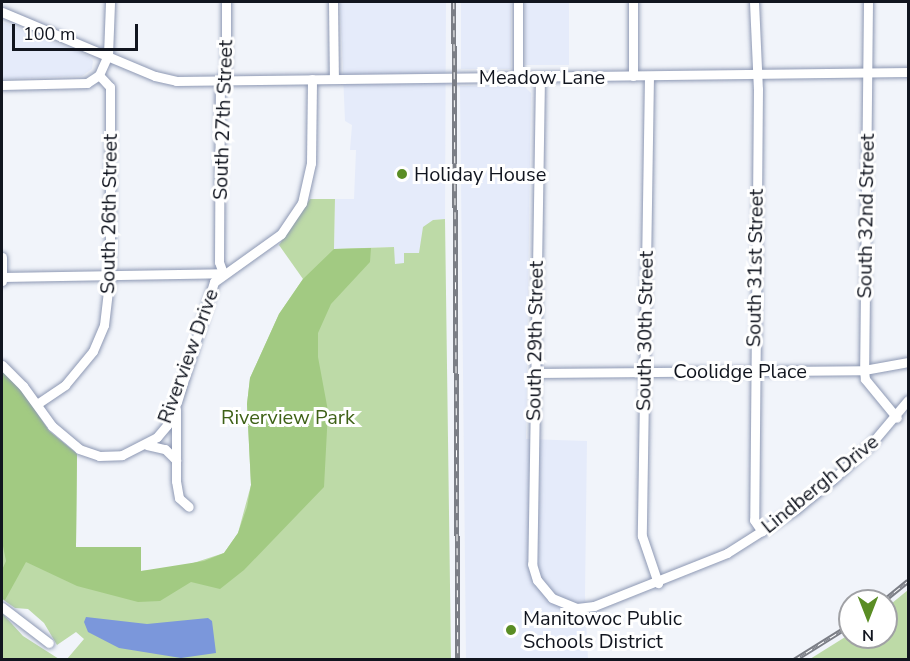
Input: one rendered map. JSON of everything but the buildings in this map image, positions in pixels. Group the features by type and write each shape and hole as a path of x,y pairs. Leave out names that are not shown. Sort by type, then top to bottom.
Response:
{"street":[{"path":"2,85 87,83 99,75 108,55 110,2"},
{"name":"South 27th Street","path":"223,273 219,262 222,80 226,67 226,2"},
{"path":"333,2 334,79"},
{"path":"518,2 518,77"},
{"path":"633,2 633,76"},
{"name":"South 31st Street","path":"754,2 757,74 753,371 754,520 762,532"},
{"name":"South 32nd Street","path":"868,2 864,379 897,418"},
{"path":"2,12 108,55"},
{"name":"Meadow Lane","path":"108,55 176,81 909,72"},
{"name":"South 26th Street","path":"37,404 65,385 93,351 104,324 110,274 110,87 99,75"},
{"name":"South 30th Street","path":"648,76 642,536 658,584"},
{"name":"South 29th Street","path":"540,77 532,564 537,580 552,598"},
{"name":"Riverview Drive","path":"2,364 69,443 91,454 122,455 147,445 167,425 177,402 205,303 214,282 223,273 249,259 281,234 302,203 311,164 312,79"},
{"path":"2,257 2,284"},
{"path":"2,278 223,273"},
{"name":"Coolidge Place","path":"535,373 864,370 909,362"},
{"name":"Lindbergh Drive","path":"552,598 577,608 594,606 658,584 727,553 762,532 833,479 897,418 909,400"},
{"path":"177,402 176,460 179,498 189,507"},
{"path":"147,445 165,448 176,460"},
{"path":"2,606 49,643"}],"shaded area":[{"path":"340,2 446,2 445,219 433,220 419,253 404,264 394,264 393,247 334,249 335,199 354,199 356,150 350,150 352,125 345,121"},
{"path":"461,2 511,2 511,69 461,69"},
{"path":"525,2 569,2 569,65 525,65"},
{"path":"2,22 88,56 93,61 92,69 82,76 2,79"},
{"path":"523,85 531,93 526,439 587,441 585,595 588,659 466,659 460,86"}],"green space":[{"path":"310,199 335,199 334,249 394,247 395,264 404,263 404,253 419,253 423,227 433,220 445,219 451,659 67,659 84,639 76,632 57,645 44,623 28,609 15,608 2,599 2,371 18,385 49,431 77,454 76,547 141,547 141,571 178,568 224,553 238,533 251,485 247,404 250,378 279,314 303,279 279,245"},
{"name":"Riverview Park","path":"371,248 370,262 331,304 318,333 318,357 328,411 324,487 244,570 220,589 191,582 160,601 138,602 77,586 26,562 5,600 2,599 2,570 6,561 2,541 2,371 18,385 49,431 77,454 76,547 141,547 141,571 204,561 224,553 238,533 247,507 251,485 247,404 250,378 279,314 303,279 334,249"},
{"path":"908,590 908,659 810,659 838,642 838,649 898,649 898,598"},
{"path":"2,613 23,636 59,659 2,659"}],"water":[{"path":"86,617 147,624 208,618 212,621 216,653 181,658 119,648 88,632 84,622"}],"railway":[{"path":"454,2 458,660"},
{"path":"898,589 908,581"},
{"path":"794,660 838,632"}],"place":[{"name":"Holiday House","path":"402,174"},
{"name":"Manitowoc Public Schools District","path":"511,630"}]}
